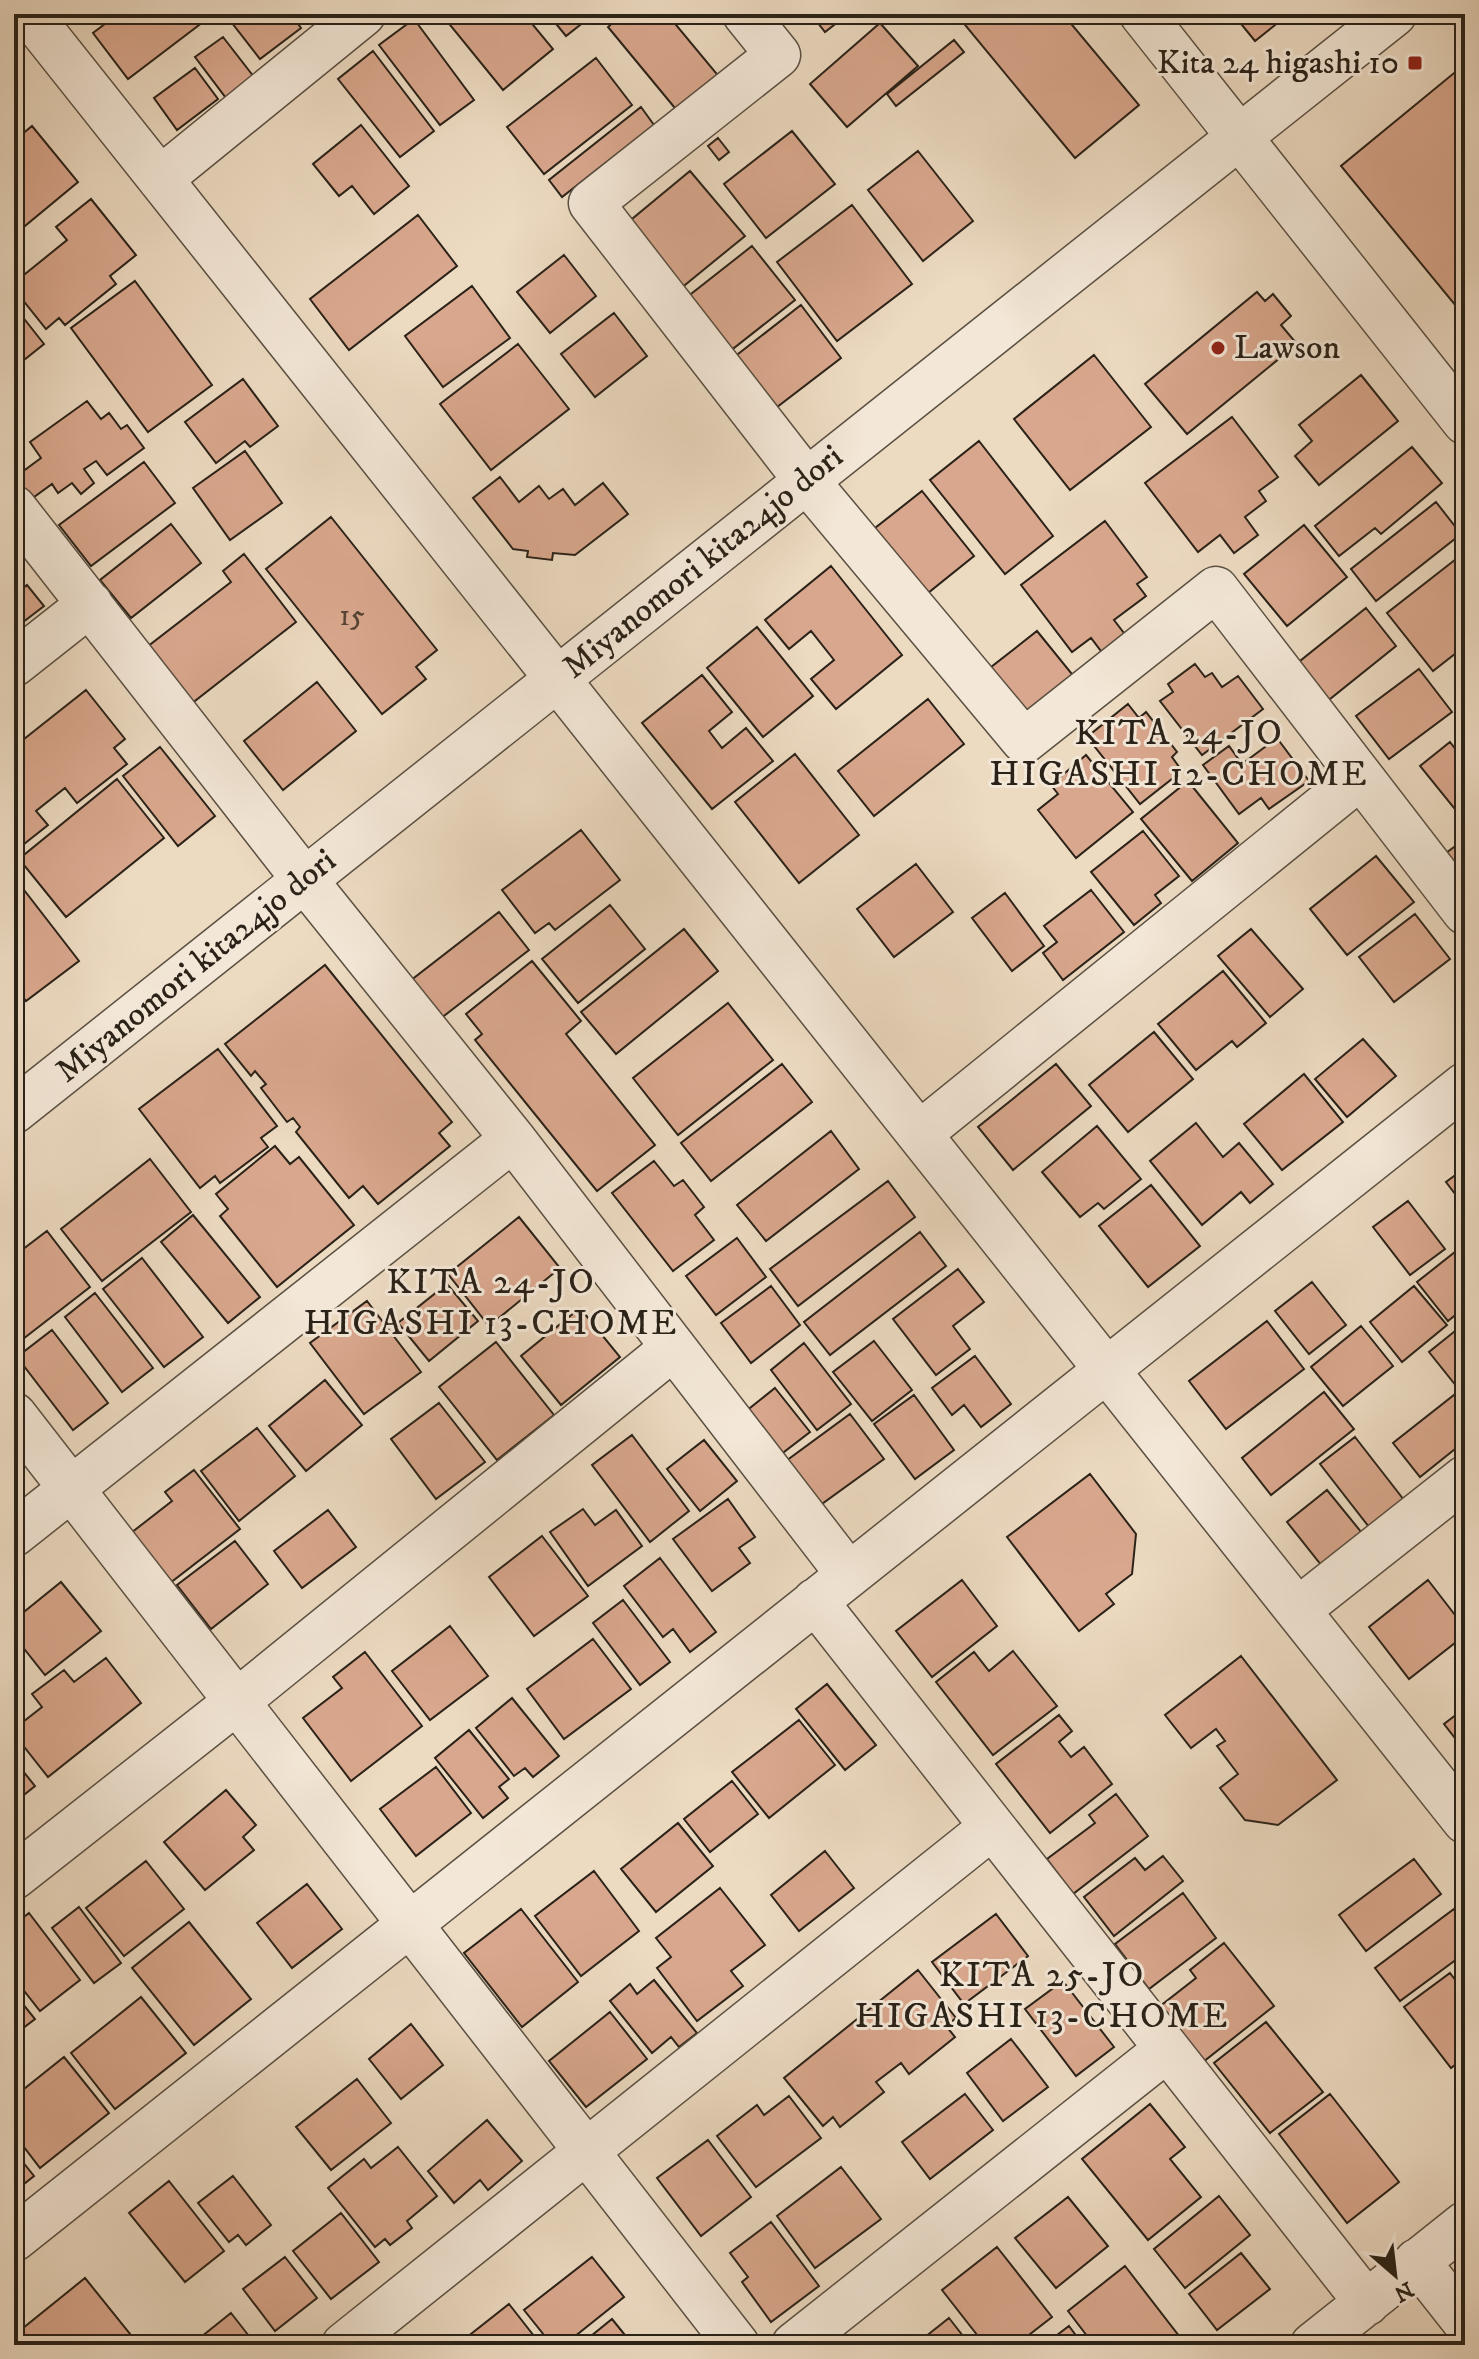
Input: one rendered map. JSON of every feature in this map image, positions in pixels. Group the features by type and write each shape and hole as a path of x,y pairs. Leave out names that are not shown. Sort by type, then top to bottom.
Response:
{"street":[{"path":"29,14 1465,1821"},
{"path":"160,179 363,14"},
{"path":"745,14 778,55 591,203 806,480 1024,741 1216,589 1465,912"},
{"path":"1142,14 1461,409"},
{"name":"Miyanomori kita24jo dori","path":"14,1111 1394,14"},
{"path":"14,508 304,879 513,1139 849,1575"},
{"path":"14,664 90,604"},
{"path":"919,1134 1359,778"},
{"path":"14,2239 1465,1085"},
{"path":"14,1534 513,1139"},
{"path":"14,1877 235,1703 673,1348"},
{"path":"14,1415 737,2345"},
{"path":"1299,1609 1465,1478"},
{"path":"815,1601 1367,2303"},
{"path":"344,2345 992,1827"},
{"path":"794,2345 1166,2050"},
{"path":"1313,2345 1465,2224"},
{"path":"1417,2261 1465,2322"}],"building":[{"path":"118,14 197,14 203,22 128,79 93,33"},
{"path":"225,14 291,14 301,28 260,59"},
{"path":"454,14 524,14 553,49 503,90 446,20"},
{"path":"548,14 594,14 566,36"},
{"path":"623,14 667,14 726,85 684,119 608,27"},
{"path":"811,14 848,14 825,32"},
{"path":"956,14 1063,14 1139,105 1075,158"},
{"path":"1233,14 1289,14 1255,41"},
{"path":"414,19 474,100 440,125 379,45"},
{"path":"880,23 918,66 847,127 810,84"},
{"path":"223,37 254,77 226,98 195,57"},
{"path":"954,40 964,52 896,106 887,94"},
{"path":"373,51 434,131 400,157 338,79"},
{"path":"596,58 632,105 544,174 507,127"},
{"path":"1465,64 1465,317 1341,166"},
{"path":"195,68 218,99 177,130 154,98"},
{"path":"641,107 654,125 562,197 549,180"},
{"path":"361,125 409,186 374,214 352,186 339,196 313,164"},
{"path":"32,126 78,182 14,235 14,141"},
{"path":"792,131 835,184 766,238 724,184"},
{"path":"718,138 729,152 719,160 708,146"},
{"path":"918,151 973,221 923,261 868,190"},
{"path":"690,171 745,236 680,289 626,224"},
{"path":"91,199 136,255 110,276 116,284 65,325 59,318 46,329 14,289 14,283 67,240 56,227"},
{"path":"852,205 912,284 837,341 777,262"},
{"path":"418,215 457,266 349,350 310,299"},
{"path":"752,246 795,300 720,359 677,305"},
{"path":"564,255 596,296 550,333 517,292"},
{"path":"135,281 212,385 148,432 71,328"},
{"path":"472,286 510,338 443,387 405,336"},
{"path":"1257,292 1265,301 1273,294 1291,316 1281,325 1297,344 1187,434 1145,384"},
{"path":"801,305 841,358 764,417 724,365"},
{"path":"14,306 44,344 14,368"},
{"path":"614,313 647,356 595,397 561,354"},
{"path":"518,344 569,409 491,470 440,404"},
{"path":"1094,355 1151,427 1070,490 1014,419"},
{"path":"1361,375 1398,421 1319,485 1295,456 1312,441 1299,425"},
{"path":"243,379 278,426 250,447 245,441 216,463 185,422"},
{"path":"87,401 101,419 109,413 121,429 127,425 144,448 107,475 96,461 84,469 94,483 81,494 72,483 58,493 52,484 23,505 14,493 14,478 41,458 30,442"},
{"path":"1232,417 1278,477 1259,491 1266,501 1245,517 1258,535 1234,553 1220,535 1198,552 1145,483"},
{"path":"979,441 1053,536 1005,574 930,480"},
{"path":"1412,447 1442,483 1381,534 1375,528 1339,556 1315,526"},
{"path":"245,451 282,503 230,540 193,488"},
{"path":"144,462 175,503 91,566 59,525"},
{"path":"500,477 519,502 539,486 549,499 563,489 575,505 603,483 628,514 575,555 553,553 552,560 527,557 528,551 513,549 473,498"},
{"path":"922,491 974,556 923,597 870,532"},
{"path":"1436,502 1461,534 1376,601 1351,569"},
{"path":"331,517 437,650 416,667 426,679 382,714 266,569"},
{"path":"1105,521 1147,577 1137,584 1146,596 1114,620 1127,637 1104,655 1091,638 1072,652 1021,585"},
{"path":"171,524 201,563 131,618 100,580"},
{"path":"1304,525 1347,577 1287,626 1244,574"},
{"path":"1465,552 1465,646 1433,671 1387,613"},
{"path":"244,554 296,622 191,704 147,647 231,582 223,571"},
{"path":"831,566 902,655 836,709 811,679 834,660 811,631 789,649 765,620"},
{"path":"27,585 44,606 14,629 14,595"},
{"path":"1366,608 1396,646 1325,703 1295,665"},
{"path":"757,627 813,696 763,737 707,668"},
{"path":"1037,631 1076,679 1025,719 986,671"},
{"path":"1195,664 1205,677 1212,673 1222,687 1238,676 1263,709 1202,755 1160,701 1173,692 1168,684"},
{"path":"1419,669 1452,712 1389,759 1356,716"},
{"path":"702,675 732,712 709,731 722,748 746,728 773,761 712,809 642,723"},
{"path":"317,682 356,731 283,790 244,741"},
{"path":"86,690 125,739 114,748 127,764 77,803 65,788 36,811 48,825 14,852 14,747"},
{"path":"928,699 964,744 874,816 838,771"},
{"path":"1128,704 1139,718 1146,712 1177,752 1172,757 1182,771 1140,804 1087,737"},
{"path":"1277,738 1309,781 1269,809 1261,798 1239,814 1203,765 1229,746 1242,764"},
{"path":"1450,742 1457,751 1465,745 1465,808 1458,813 1420,766"},
{"path":"160,747 215,816 178,846 123,776"},
{"path":"795,754 859,835 799,883 735,802"},
{"path":"1086,755 1133,812 1076,858 1038,810 1058,794 1051,785"},
{"path":"117,779 164,838 66,917 19,859"},
{"path":"1188,781 1238,843 1192,881 1141,819"},
{"path":"581,830 620,880 555,930 549,923 535,933 502,890"},
{"path":"1143,831 1179,876 1155,895 1161,903 1134,925 1091,872"},
{"path":"1465,839 1465,878 1446,853"},
{"path":"1376,856 1414,902 1347,955 1310,909"},
{"path":"916,864 953,912 894,957 857,909"},
{"path":"14,877 79,961 26,1001 14,985"},
{"path":"1091,890 1124,932 1063,980 1043,953 1057,942 1044,926"},
{"path":"1005,893 1044,946 1012,971 972,918"},
{"path":"610,905 645,949 578,1003 542,959"},
{"path":"499,912 529,950 440,1019 410,981"},
{"path":"1415,914 1450,959 1394,1002 1359,957"},
{"path":"684,929 718,971 616,1054 581,1012"},
{"path":"1251,929 1303,989 1270,1017 1218,956"},
{"path":"532,961 581,1021 566,1034 655,1145 597,1191 475,1040 482,1034 466,1014"},
{"path":"325,965 452,1122 439,1133 450,1146 378,1204 363,1186 349,1198 296,1132 300,1127 293,1118 287,1122 261,1088 266,1084 255,1071 251,1076 225,1044"},
{"path":"1223,971 1266,1023 1237,1047 1232,1041 1196,1070 1158,1024"},
{"path":"728,1003 773,1060 678,1135 633,1078"},
{"path":"1154,1032 1193,1079 1128,1132 1089,1085"},
{"path":"1363,1039 1396,1076 1347,1117 1315,1079"},
{"path":"218,1049 277,1126 261,1138 268,1147 220,1183 215,1176 200,1188 139,1109"},
{"path":"782,1064 812,1102 711,1181 681,1143"},
{"path":"1056,1064 1091,1106 1013,1170 978,1127"},
{"path":"1304,1074 1343,1122 1282,1170 1244,1124"},
{"path":"1196,1123 1223,1157 1239,1143 1273,1184 1250,1203 1241,1192 1202,1225 1150,1161"},
{"path":"1097,1126 1141,1179 1104,1209 1098,1203 1080,1217 1042,1172"},
{"path":"831,1131 859,1169 766,1241 737,1205"},
{"path":"275,1146 290,1164 299,1157 354,1225 277,1287 220,1216 228,1209 216,1194"},
{"path":"150,1159 191,1212 102,1281 61,1229"},
{"path":"654,1161 674,1186 683,1180 704,1207 695,1215 714,1240 673,1271 612,1193"},
{"path":"1465,1168 1465,1207 1446,1182"},
{"path":"888,1181 915,1217 798,1306 770,1269"},
{"path":"1151,1185 1200,1246 1148,1287 1099,1226"},
{"path":"1408,1201 1445,1249 1410,1275 1373,1227"},
{"path":"193,1215 260,1297 228,1323 161,1242"},
{"path":"519,1217 560,1268 489,1326 448,1274"},
{"path":"47,1231 90,1287 14,1346 14,1256"},
{"path":"920,1232 946,1266 830,1355 804,1322"},
{"path":"737,1238 766,1277 716,1315 686,1276"},
{"path":"1460,1248 1465,1254 1465,1307 1448,1321 1417,1282"},
{"path":"142,1258 203,1337 164,1367 103,1289"},
{"path":"958,1269 984,1302 953,1326 970,1349 936,1375 893,1319"},
{"path":"1312,1282 1346,1325 1309,1354 1275,1311"},
{"path":"447,1284 478,1321 429,1361 398,1323"},
{"path":"771,1286 800,1325 751,1363 721,1323"},
{"path":"1414,1286 1447,1325 1402,1362 1370,1322"},
{"path":"95,1293 153,1368 122,1392 65,1317"},
{"path":"367,1301 421,1372 364,1414 310,1343"},
{"path":"580,1308 620,1357 561,1405 521,1356"},
{"path":"1267,1321 1304,1369 1226,1429 1189,1381"},
{"path":"1465,1323 1465,1397 1429,1352"},
{"path":"1361,1326 1393,1366 1343,1406 1311,1367"},
{"path":"52,1330 108,1403 73,1430 17,1357"},
{"path":"874,1341 912,1390 872,1421 833,1372"},
{"path":"496,1342 554,1415 497,1460 439,1387"},
{"path":"804,1343 851,1404 817,1430 771,1370"},
{"path":"975,1356 1011,1404 981,1427 964,1405 952,1415 932,1388"},
{"path":"325,1380 362,1425 306,1471 269,1426"},
{"path":"775,1388 810,1432 780,1455 745,1412"},
{"path":"1324,1392 1354,1429 1271,1495 1242,1458"},
{"path":"914,1395 954,1450 915,1479 874,1424"},
{"path":"1454,1395 1465,1408 1465,1441 1420,1477 1393,1443"},
{"path":"439,1403 485,1462 436,1499 391,1439"},
{"path":"850,1414 884,1459 819,1506 786,1461"},
{"path":"257,1428 295,1476 239,1521 201,1471"},
{"path":"632,1435 689,1511 650,1542 592,1465"},
{"path":"1355,1437 1404,1500 1369,1527 1320,1464"},
{"path":"704,1440 737,1481 700,1511 667,1469"},
{"path":"194,1470 240,1529 170,1583 131,1533 172,1501 165,1492"},
{"path":"1090,1474 1136,1534 1132,1574 1106,1594 1114,1604 1079,1631 1007,1537"},
{"path":"1327,1490 1362,1533 1322,1566 1287,1522"},
{"path":"728,1499 755,1537 739,1548 750,1563 712,1591 673,1539"},
{"path":"583,1509 595,1525 616,1510 642,1546 588,1586 550,1532"},
{"path":"328,1510 356,1547 302,1588 274,1551"},
{"path":"542,1536 588,1596 534,1636 489,1577"},
{"path":"235,1541 268,1584 211,1629 177,1585"},
{"path":"660,1558 716,1632 690,1652 673,1629 663,1637 624,1586"},
{"path":"962,1580 997,1626 932,1677 896,1631"},
{"path":"1428,1580 1465,1628 1465,1635 1409,1679 1369,1627"},
{"path":"61,1582 101,1631 45,1675 14,1636 14,1620"},
{"path":"623,1600 670,1662 640,1685 593,1623"},
{"path":"450,1626 488,1676 430,1720 392,1671"},
{"path":"593,1639 631,1689 564,1739 527,1689"},
{"path":"1013,1651 1057,1706 993,1755 936,1682 974,1652 989,1671"},
{"path":"1465,1651 1465,1672 1455,1659"},
{"path":"365,1652 422,1726 351,1781 303,1718 342,1688 333,1677"},
{"path":"1241,1656 1337,1780 1278,1825 1245,1820 1220,1788 1238,1774 1217,1746 1225,1741 1216,1729 1191,1748 1165,1715"},
{"path":"106,1658 141,1703 48,1777 14,1734 14,1729 42,1707 32,1694 64,1670 74,1682"},
{"path":"827,1684 876,1745 845,1770 796,1709"},
{"path":"512,1698 559,1756 533,1777 525,1768 514,1776 476,1728"},
{"path":"1465,1708 1465,1751 1444,1724"},
{"path":"1059,1715 1072,1731 1059,1742 1071,1757 1084,1747 1112,1784 1050,1833 996,1764"},
{"path":"799,1720 835,1765 769,1818 732,1772"},
{"path":"469,1730 509,1779 499,1787 508,1798 483,1818 435,1758"},
{"path":"14,1760 35,1786 14,1803"},
{"path":"436,1767 471,1813 416,1856 380,1809"},
{"path":"732,1781 758,1814 710,1852 684,1819"},
{"path":"226,1790 256,1825 243,1837 254,1850 205,1890 164,1842"},
{"path":"1116,1794 1148,1836 1073,1894 1047,1859 1095,1823 1089,1815"},
{"path":"678,1823 713,1866 656,1912 621,1869"},
{"path":"825,1851 854,1888 799,1931 771,1895"},
{"path":"1163,1856 1183,1881 1114,1936 1084,1897 1135,1858 1145,1870"},
{"path":"1414,1859 1441,1894 1366,1951 1339,1915"},
{"path":"146,1861 184,1909 124,1956 86,1908"},
{"path":"594,1871 639,1931 581,1976 535,1916"},
{"path":"307,1884 342,1929 292,1968 257,1923"},
{"path":"720,1888 765,1945 731,1971 743,1986 697,2021 657,1968 671,1957 656,1938"},
{"path":"1183,1893 1216,1938 1149,1989 1115,1944"},
{"path":"79,1907 121,1963 94,1983 52,1928"},
{"path":"521,1909 578,1982 522,2027 464,1953"},
{"path":"1454,1909 1465,1924 1465,1953 1400,2001 1375,1968"},
{"path":"29,1913 80,1980 40,2011 14,1978 14,1925"},
{"path":"996,1914 1028,1956 964,2004 932,1962"},
{"path":"189,1922 251,1999 194,2045 132,1968"},
{"path":"1224,1943 1274,2006 1203,2062 1159,2007 1196,1978 1190,1970"},
{"path":"918,1970 956,2018 946,2026 955,2037 909,2074 901,2063 876,2082 884,2092 840,2127 833,2117 823,2126 784,2078"},
{"path":"1450,1973 1465,1993 1465,2057 1451,2068 1404,2007"},
{"path":"654,1980 697,2033 679,2047 671,2037 652,2053 610,2001 630,1984 637,1994"},
{"path":"1063,1981 1114,2047 1076,2076 1025,2009"},
{"path":"14,1993 35,2019 14,2035"},
{"path":"141,1997 186,2053 115,2109 71,2053"},
{"path":"610,2012 647,2059 586,2107 549,2061"},
{"path":"1266,2022 1323,2092 1270,2133 1214,2063"},
{"path":"411,2024 443,2065 401,2099 369,2059"},
{"path":"1011,2039 1048,2087 1003,2121 967,2073"},
{"path":"64,2057 109,2113 40,2168 14,2134 14,2097"},
{"path":"357,2079 391,2123 331,2170 296,2127"},
{"path":"965,2094 993,2130 930,2179 902,2142"},
{"path":"1330,2094 1399,2182 1347,2223 1279,2134"},
{"path":"789,2096 821,2138 756,2187 717,2136 757,2105 764,2115"},
{"path":"1150,2104 1185,2147 1170,2159 1201,2197 1148,2240 1082,2159"},
{"path":"487,2120 522,2161 488,2190 480,2180 454,2203 428,2171"},
{"path":"708,2140 751,2197 701,2236 657,2178"},
{"path":"398,2147 437,2196 407,2221 412,2228 390,2245 385,2239 375,2247 328,2188 364,2159 371,2168"},
{"path":"14,2151 34,2176 14,2192"},
{"path":"841,2167 881,2219 815,2268 777,2216"},
{"path":"233,2176 271,2225 246,2245 238,2235 229,2242 198,2203"},
{"path":"169,2181 224,2251 185,2282 129,2213"},
{"path":"1219,2196 1250,2235 1185,2288 1154,2249"},
{"path":"1068,2197 1108,2246 1056,2288 1015,2238"},
{"path":"341,2213 379,2262 331,2299 293,2251"},
{"path":"771,2222 819,2286 771,2322 742,2282 748,2277 730,2253"},
{"path":"997,2247 1052,2317 1016,2345 985,2345 942,2290"},
{"path":"1241,2253 1270,2289 1217,2330 1189,2294"},
{"path":"285,2257 317,2298 275,2331 243,2289"},
{"path":"592,2257 624,2297 564,2345 552,2345 524,2310"},
{"path":"1125,2266 1186,2345 1094,2345 1068,2311"},
{"path":"85,2278 135,2340 129,2345 27,2345 17,2333"},
{"path":"509,2304 541,2345 457,2345"},
{"path":"231,2313 256,2345 191,2345"},
{"path":"949,2318 970,2345 915,2345"},
{"path":"612,2319 633,2345 580,2345"},
{"path":"1069,2326 1083,2345 1044,2345"}],"place":[{"name":"Kita 24 higashi 10","path":"1415,63"},
{"name":"Lawson","path":"1218,348"}],"district":[{"name":"KITA 24-JO HIGASHI 12-CHOME","path":"1179,754"},
{"name":"KITA 24-JO HIGASHI 13-CHOME","path":"491,1302"},
{"name":"KITA 25-JO HIGASHI 13-CHOME","path":"1042,1996"}]}
